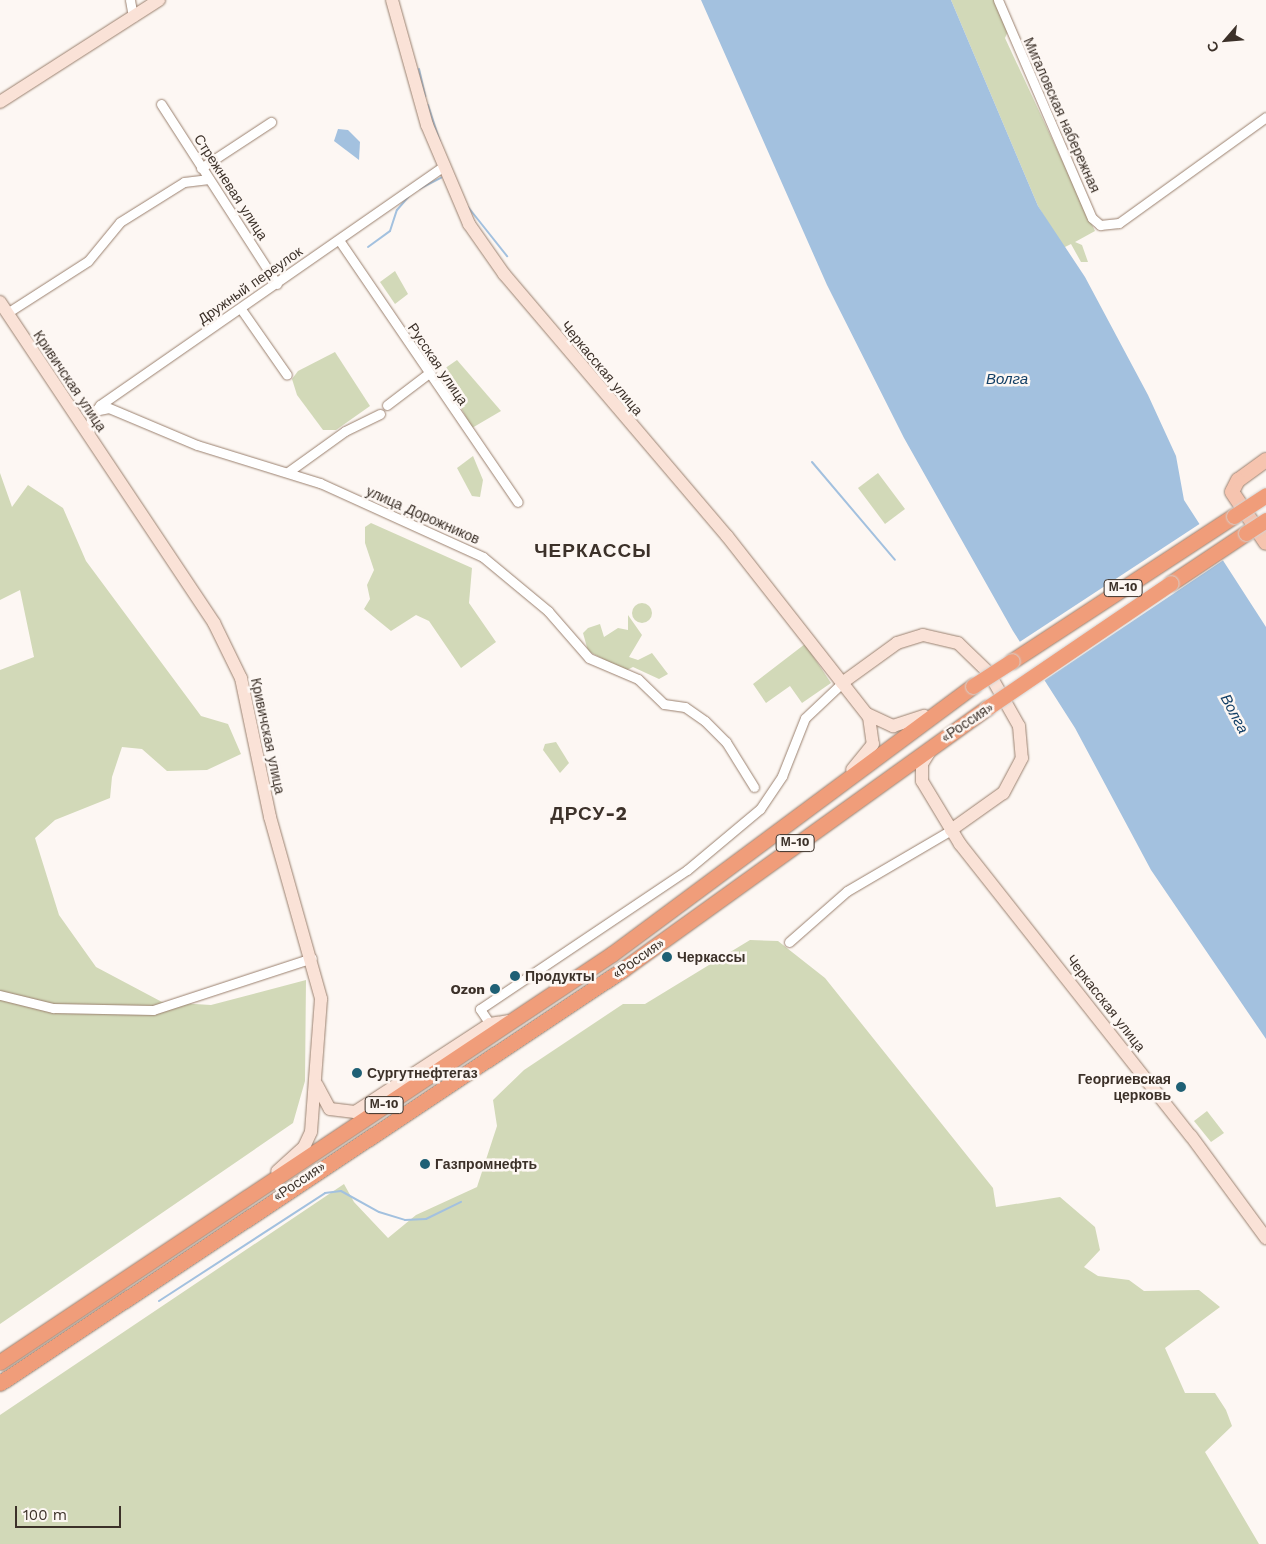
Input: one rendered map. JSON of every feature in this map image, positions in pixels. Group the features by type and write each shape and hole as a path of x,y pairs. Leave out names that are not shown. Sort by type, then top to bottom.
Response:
{"highway":[{"name":"«Россия»","path":"0,1362 612,954 847,776 973,686 1266,495"},
{"name":"«Россия»","path":"0,1384 622,970 861,794 1266,520"}],"main road":[{"path":"1266,460 1238,480 1232,492 1266,543"}],"street":[{"path":"130,0 132,17"},
{"path":"0,102 159,0"},
{"name":"Черкасская улица","path":"392,0 443,167 469,224 504,274 727,536 865,713 873,727 873,744 847,776"},
{"name":"Мигаловская набережная","path":"998,0 1092,218 1103,226 1114,225 1266,117"},
{"name":"Стрежневая улица","path":"161,104 278,284"},
{"path":"201,168 271,122"},
{"name":"Дружный переулок","path":"94,411 443,167"},
{"path":"7,313 88,260 120,222 184,182 209,180"},
{"name":"Русская улица","path":"339,240 518,502"},
{"name":"Кривичская улица","path":"0,302 214,623 235,662 270,817 312,958 321,1005 316,1078 308,1140 260,1188"},
{"path":"241,309 287,375"},
{"path":"387,405 429,373"},
{"name":"улица Дорожников","path":"94,411 109,408 197,445 288,472 483,557 548,611 588,658 638,679 664,704 685,707 705,721 726,742 754,787"},
{"path":"89,436 94,411"},
{"path":"288,472 346,431 380,414"},
{"path":"490,1024 480,1008 687,870 760,809 782,776 805,718 842,683 897,643 923,635 962,645 989,673 1019,726 1020,766 998,798 951,830 847,891 789,942"},
{"name":"Черкасская улица","path":"865,713 881,723 900,726 958,697"},
{"path":"924,786 921,772 925,756 971,719"},
{"path":"861,794 901,775 924,786"},
{"name":"Черкасская улица","path":"924,786 951,830 1266,1238"},
{"path":"0,995 53,1008 153,1010 312,958"},
{"path":"316,1078 328,1107 342,1114 355,1112 490,1024 509,1021"}],"green space":[{"path":"951,0 995,0 1008,31 1005,38 1095,231 1075,242 1082,245 1088,262 1081,262 1071,244 1063,248 1038,206"},
{"path":"395,271 408,294 395,304 380,282"},
{"path":"335,352 370,406 336,430 323,430 297,395 292,379 298,371"},
{"path":"457,360 501,411 472,428 441,371"},
{"path":"473,456 483,480 480,497 472,496 457,468"},
{"path":"0,473 12,507 28,485 63,508 86,561 201,716 228,724 241,754 207,770 167,771 142,749 122,747 112,777 110,798 55,820 35,838 59,915 96,967 162,1002 211,1005 306,980 305,1081 293,1123 0,1324 0,670 34,657 20,590 0,600"},
{"path":"878,473 905,509 885,524 858,488"},
{"path":"371,523 472,568 469,603 496,642 461,668 429,621 416,615 391,631 364,609 370,599 367,585 374,570 365,543 365,527"},
{"path":"638,603 646,603 652,609 652,617 646,623 638,623 632,617 632,609"},
{"path":"628,615 642,635 629,657 638,660 652,653 668,674 659,679 633,667 625,671 588,651 583,633 588,628 600,624 604,637 618,628 628,630"},
{"path":"805,644 831,683 802,703 790,686 766,703 753,684"},
{"path":"556,742 569,763 560,773 543,750 545,744"},
{"path":"750,940 778,941 825,978 993,1188 996,1207 1060,1197 1095,1227 1100,1250 1084,1267 1098,1276 1129,1280 1144,1291 1199,1290 1220,1307 1165,1348 1185,1393 1215,1393 1226,1410 1232,1426 1205,1452 1259,1544 0,1544 0,1415 344,1184 354,1202 388,1238 416,1215 477,1187 497,1126 493,1100 524,1070 623,1004 645,1004"},
{"path":"1207,1111 1224,1133 1211,1142 1194,1121"}],"water":[{"name":"Волга","path":"701,0 951,0 1038,206 1085,277 1148,395 1176,456 1184,500 1266,627 1266,1039 1151,870 1075,728 1013,631 904,438 827,285"},
{"path":"338,129 348,130 360,142 359,160 334,141"}],"pier":[{"path":"1201,523 1225,559 1042,682 1018,643"}],"waterway":[{"path":"419,69 425,96"},
{"path":"428,105 440,141"},
{"path":"419,189 441,178"},
{"path":"368,247 390,231 397,210 409,196"},
{"path":"468,207 507,256"},
{"path":"812,462 895,560"},
{"path":"159,1301 325,1193 341,1191 379,1212 405,1220 426,1219 461,1202"}],"place":[{"name":"Черкассы","path":"667,957"},
{"name":"Продукты","path":"515,976"},
{"name":"Ozon","path":"495,989"},
{"name":"Сургутнефтегаз","path":"357,1073"},
{"name":"Георгиевская церковь","path":"1181,1087"},
{"name":"Газпромнефть","path":"425,1164"}],"district":[{"name":"ЧЕРКАССЫ","path":"593,551"},
{"name":"ДРСУ-2","path":"589,814"}]}
